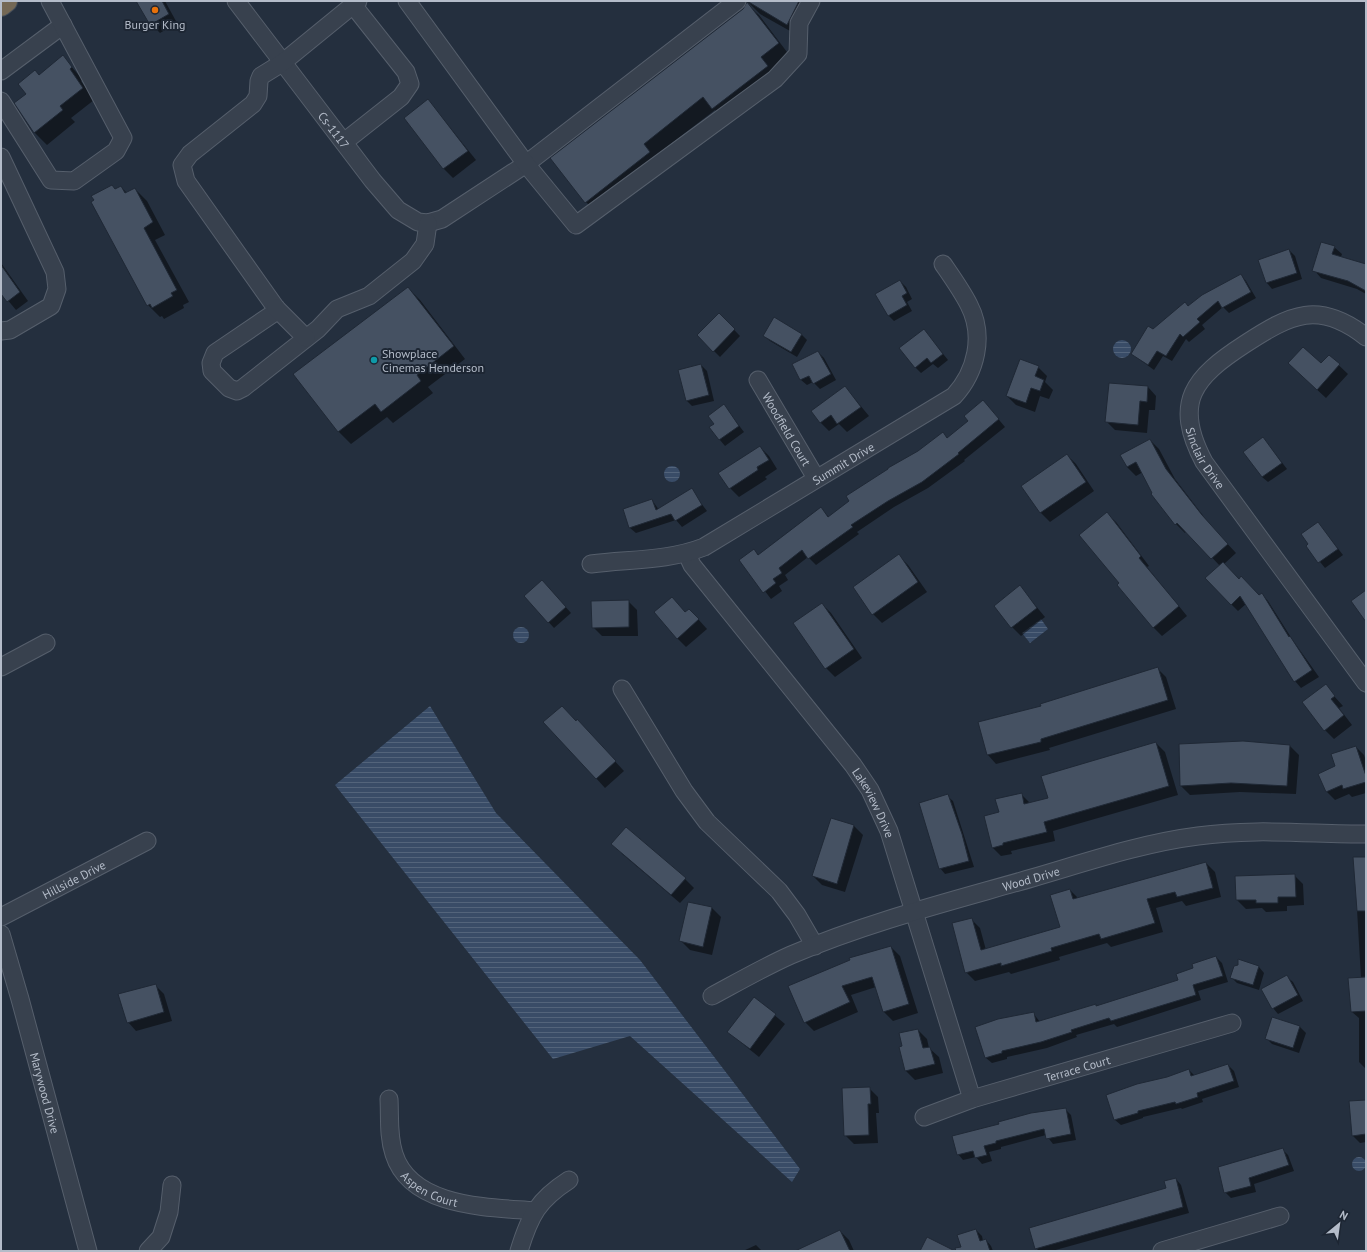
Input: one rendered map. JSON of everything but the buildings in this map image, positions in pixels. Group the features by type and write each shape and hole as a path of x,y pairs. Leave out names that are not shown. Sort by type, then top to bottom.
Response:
{"highway":[{"path":"1,5 6,1"}],"street":[{"path":"1,101 51,180 74,181 116,151 123,138 50,1"},
{"name":"Cs-1117","path":"236,1 282,63 398,210 418,222 428,223"},
{"path":"407,1 526,164 576,225 775,80 798,54 799,23 811,1"},
{"path":"276,308 274,312 215,353 211,363 212,371 229,388 238,391 318,329 337,308 369,296 413,261 425,244 428,223 442,219 452,213 526,164 737,1"},
{"path":"306,338 276,308 186,181 182,165 190,154 253,104 258,96 259,81 261,76 282,63 355,3 406,72 410,84 401,97 344,142"},
{"path":"1,71 63,25"},
{"path":"1,157 55,272 57,289 51,306 10,330 1,331"},
{"name":"Summit Drive","path":"591,564 687,554 714,542 816,478 954,396 966,381 973,366 977,337 970,306 943,264"},
{"name":"Sinclair Drive","path":"1364,676 1204,462 1191,434 1189,405 1193,392 1209,369 1244,344 1282,322 1307,315 1330,316 1350,325 1366,337"},
{"name":"Woodfield Court","path":"758,380 816,478"},
{"name":"Lakeview Drive","path":"687,554 692,565 804,702 853,765 870,790 889,832 972,1099"},
{"path":"1,667 46,643"},
{"path":"622,689 684,791 707,822 779,891 797,915 815,946"},
{"name":"Wood Drive","path":"712,996 790,956 914,912 1168,841 1206,835 1260,831 1366,834"},
{"name":"Hillside Drive","path":"1,917 147,842"},
{"name":"Marywood Drive","path":"1,934 88,1251"},
{"name":"Terrace Court","path":"924,1117 972,1099 1232,1023"},
{"name":"Aspen Court","path":"389,1099 390,1136 394,1154 405,1174 418,1186 433,1194 456,1202 535,1211"},
{"path":"519,1251 528,1223 535,1211 547,1195 569,1180"},
{"path":"148,1251 160,1237 168,1212 172,1185"},
{"path":"1162,1251 1280,1216"}],"water":[{"path":"1118,340 1126,340 1131,345 1129,356 1126,358 1118,358 1113,353 1113,345"},
{"path":"672,466 678,468 680,474 678,480 672,482 666,480 664,474 666,468"},
{"path":"1041,619 1048,629 1030,643 1022,633"},
{"path":"521,627 527,629 529,635 527,641 521,643 515,641 513,635 515,629"},
{"path":"430,706 496,813 640,960 800,1169 792,1182 630,1036 553,1059 335,785"},
{"path":"1356,1157 1362,1157 1366,1161 1366,1167 1362,1171 1356,1171 1352,1167 1352,1161"}],"place":[{"name":"Burger King","path":"155,10"},
{"name":"Showplace Cinemas Henderson","path":"374,360"}]}
